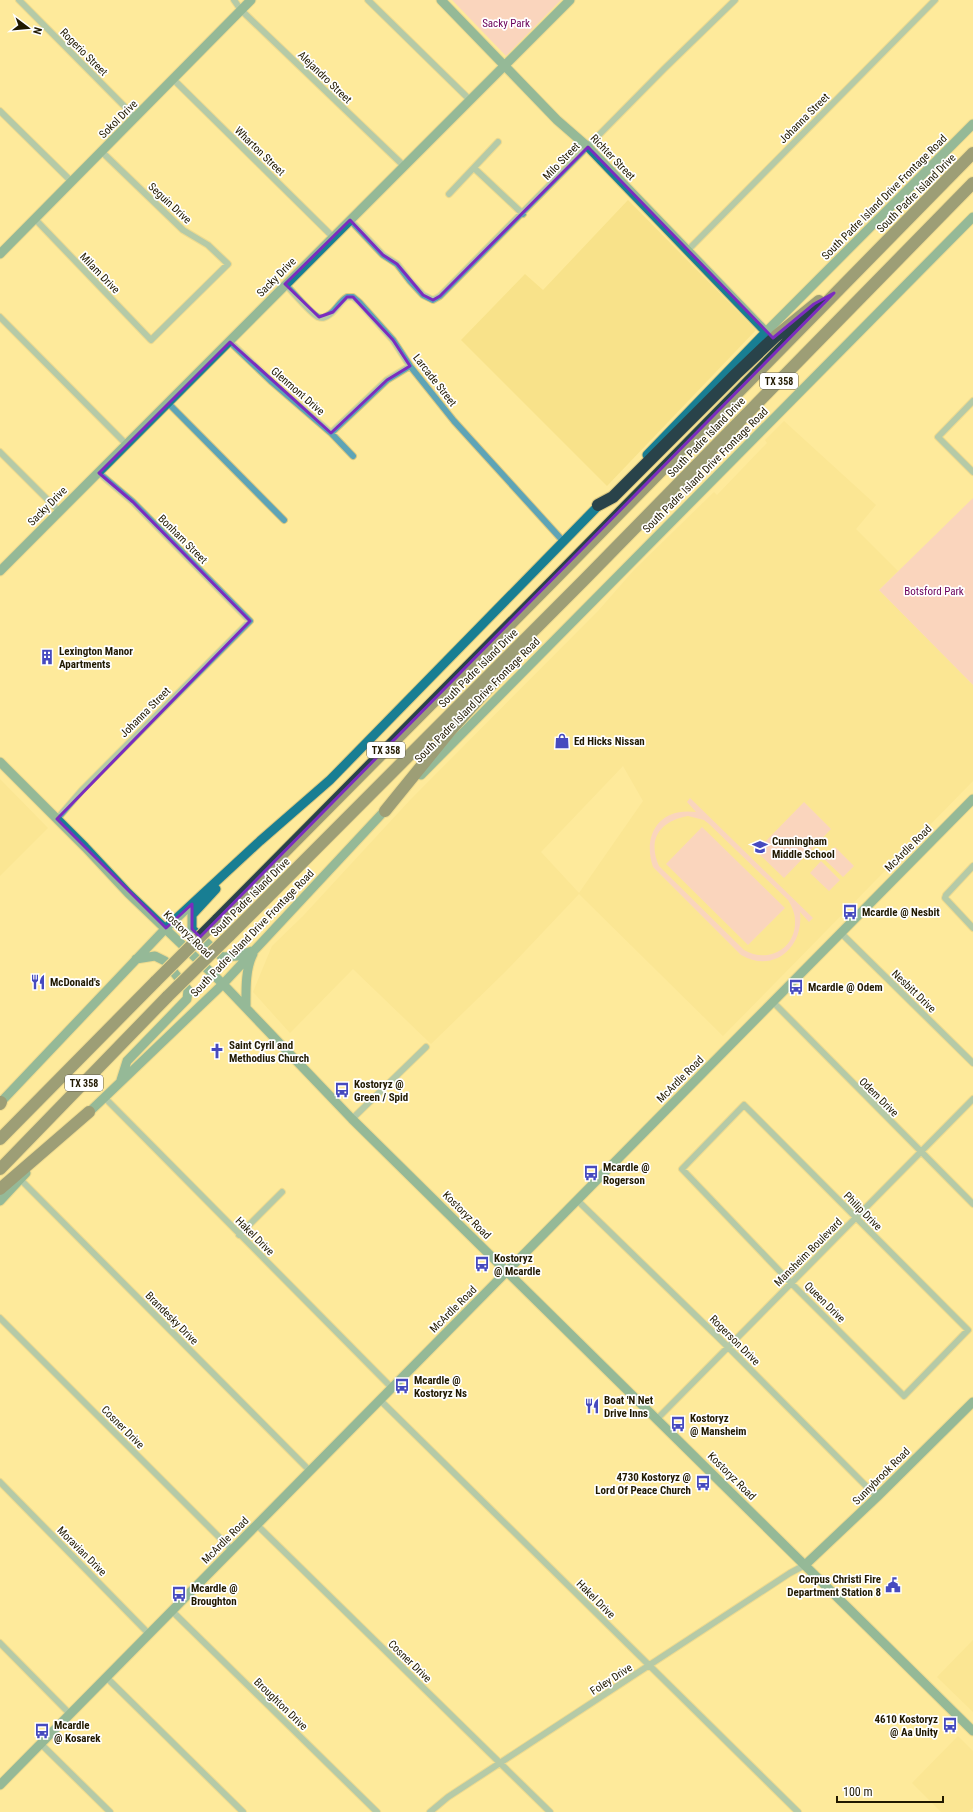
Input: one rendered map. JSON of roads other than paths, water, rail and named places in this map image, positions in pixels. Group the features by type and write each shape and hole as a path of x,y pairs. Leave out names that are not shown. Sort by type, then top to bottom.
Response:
{"highway":[{"name":"South Padre Island Drive","path":"0,1139 549,586 973,153"},
{"name":"South Padre Island Drive","path":"0,1169 168,996 585,579 973,183"},
{"path":"598,505 613,496 731,378 776,336 814,304 834,294"},
{"path":"385,811 450,731 585,579"},
{"path":"0,1189 89,1112"}],"main road":[{"name":"Sokol Drive","path":"0,254 251,0"},
{"name":"Richter Street","path":"441,0 558,120 588,147 766,332"},
{"name":"Sacky Drive","path":"0,571 230,342 285,284 469,99 570,0"},
{"name":"South Padre Island Drive Frontage Road","path":"0,1103 166,928 260,841 330,780 766,332 973,124"},
{"name":"South Padre Island Drive Frontage Road","path":"0,1201 20,1179 104,1097 223,984 385,811 973,217"},
{"name":"Kostoryz Road","path":"0,762 128,893 223,984 352,1119 973,1731"},
{"name":"McArdle Road","path":"0,1785 973,799"},
{"path":"255,949 238,956 222,957 192,929 192,915 260,841"},
{"path":"246,1008 246,993 250,960 255,949"},
{"path":"120,1082 127,1061 187,999 188,990 165,961 155,956 136,959"},
{"name":"Sunnybrook Road","path":"805,1566 877,1498 973,1402"}],"street":[{"name":"Rogerio Street","path":"19,0 136,118"},
{"name":"Alejandro Street","path":"234,0 242,10 404,166"},
{"path":"368,0 469,99"},
{"name":"Milo Street","path":"350,220 383,255 397,264 410,282 423,296 433,300 440,296 523,214 664,69 735,0"},
{"name":"Johanna Street","path":"688,250 935,0"},
{"name":"Wharton Street","path":"173,79 333,237"},
{"path":"0,111 72,182"},
{"path":"449,194 498,142"},
{"name":"Seguin Drive","path":"102,152 182,230 208,245 228,264 151,340"},
{"path":"474,168 523,214"},
{"name":"Milam Drive","path":"35,219 151,340"},
{"name":"Larcade Street","path":"285,284 312,314 319,317 324,318 333,312 343,299 347,297 353,298 359,302 393,340 410,366 454,421 564,541"},
{"path":"0,317 127,445"},
{"name":"Glenmont Drive","path":"230,342 272,382 331,433 353,456"},
{"path":"331,433 386,380 410,366"},
{"path":"973,401 938,437 973,472"},
{"path":"168,403 284,520"},
{"path":"0,452 59,511"},
{"name":"Bonham Street","path":"99,473 133,502 250,621"},
{"name":"Johanna Street","path":"57,820 82,790 250,621"},
{"path":"973,866 946,895 945,898 973,928"},
{"name":"Nesbitt Drive","path":"841,934 973,1063"},
{"name":"Odem Drive","path":"773,1002 973,1204"},
{"path":"352,1119 426,1047"},
{"name":"Hakel Drive","path":"104,1097 392,1388"},
{"name":"Mansheim Boulevard","path":"657,1419 973,1099"},
{"name":"Philip Drive","path":"712,1137 744,1105 968,1330 936,1362"},
{"name":"Queen Drive","path":"712,1137 682,1169 904,1396 936,1362"},
{"name":"Brandesky Drive","path":"20,1179 310,1471"},
{"path":"239,1235 282,1192"},
{"name":"Rogerson Drive","path":"577,1200 728,1347 877,1498"},
{"name":"Cosner Drive","path":"0,1318 232,1550"},
{"name":"Hakel Drive","path":"380,1400 798,1812"},
{"name":"Moravian Drive","path":"0,1482 149,1634"},
{"name":"Cosner Drive","path":"257,1525 550,1812"},
{"name":"Foley Drive","path":"430,1812 448,1797 790,1573 805,1566"},
{"name":"Broughton Drive","path":"172,1611 377,1812"},
{"path":"0,1643 70,1714"},
{"path":"106,1677 243,1812"},
{"path":"40,1744 110,1812"}],"place":[{"name":"Lexington Manor Apartments","path":"47,657"},
{"name":"Ed Hicks Nissan","path":"562,741"},
{"name":"Cunningham Middle School","path":"760,847"},
{"name":"Mcardle @ Nesbit","path":"850,912"},
{"name":"McDonald's","path":"38,982"},
{"name":"Mcardle @ Odem","path":"796,987"},
{"name":"Saint Cyril and Methodius Church","path":"217,1051"},
{"name":"Kostoryz @ Green / Spid","path":"342,1090"},
{"name":"Mcardle @ Rogerson","path":"591,1173"},
{"name":"Kostoryz @ Mcardle","path":"482,1264"},
{"name":"Mcardle @ Kostoryz Ns","path":"402,1386"},
{"name":"Boat 'N Net Drive Inns","path":"592,1406"},
{"name":"Kostoryz @ Mansheim","path":"678,1424"},
{"name":"4730 Kostoryz @ Lord Of Peace Church","path":"703,1483"},
{"name":"Corpus Christi Fire Department Station 8","path":"893,1585"},
{"name":"Mcardle @ Broughton","path":"179,1594"},
{"name":"4610 Kostoryz @ Aa Unity","path":"950,1725"},
{"name":"Mcardle @ Kosarek","path":"42,1731"}],"park label":[{"name":"Sacky Park","path":"506,23"},
{"name":"Botsford Park","path":"934,591"}]}
